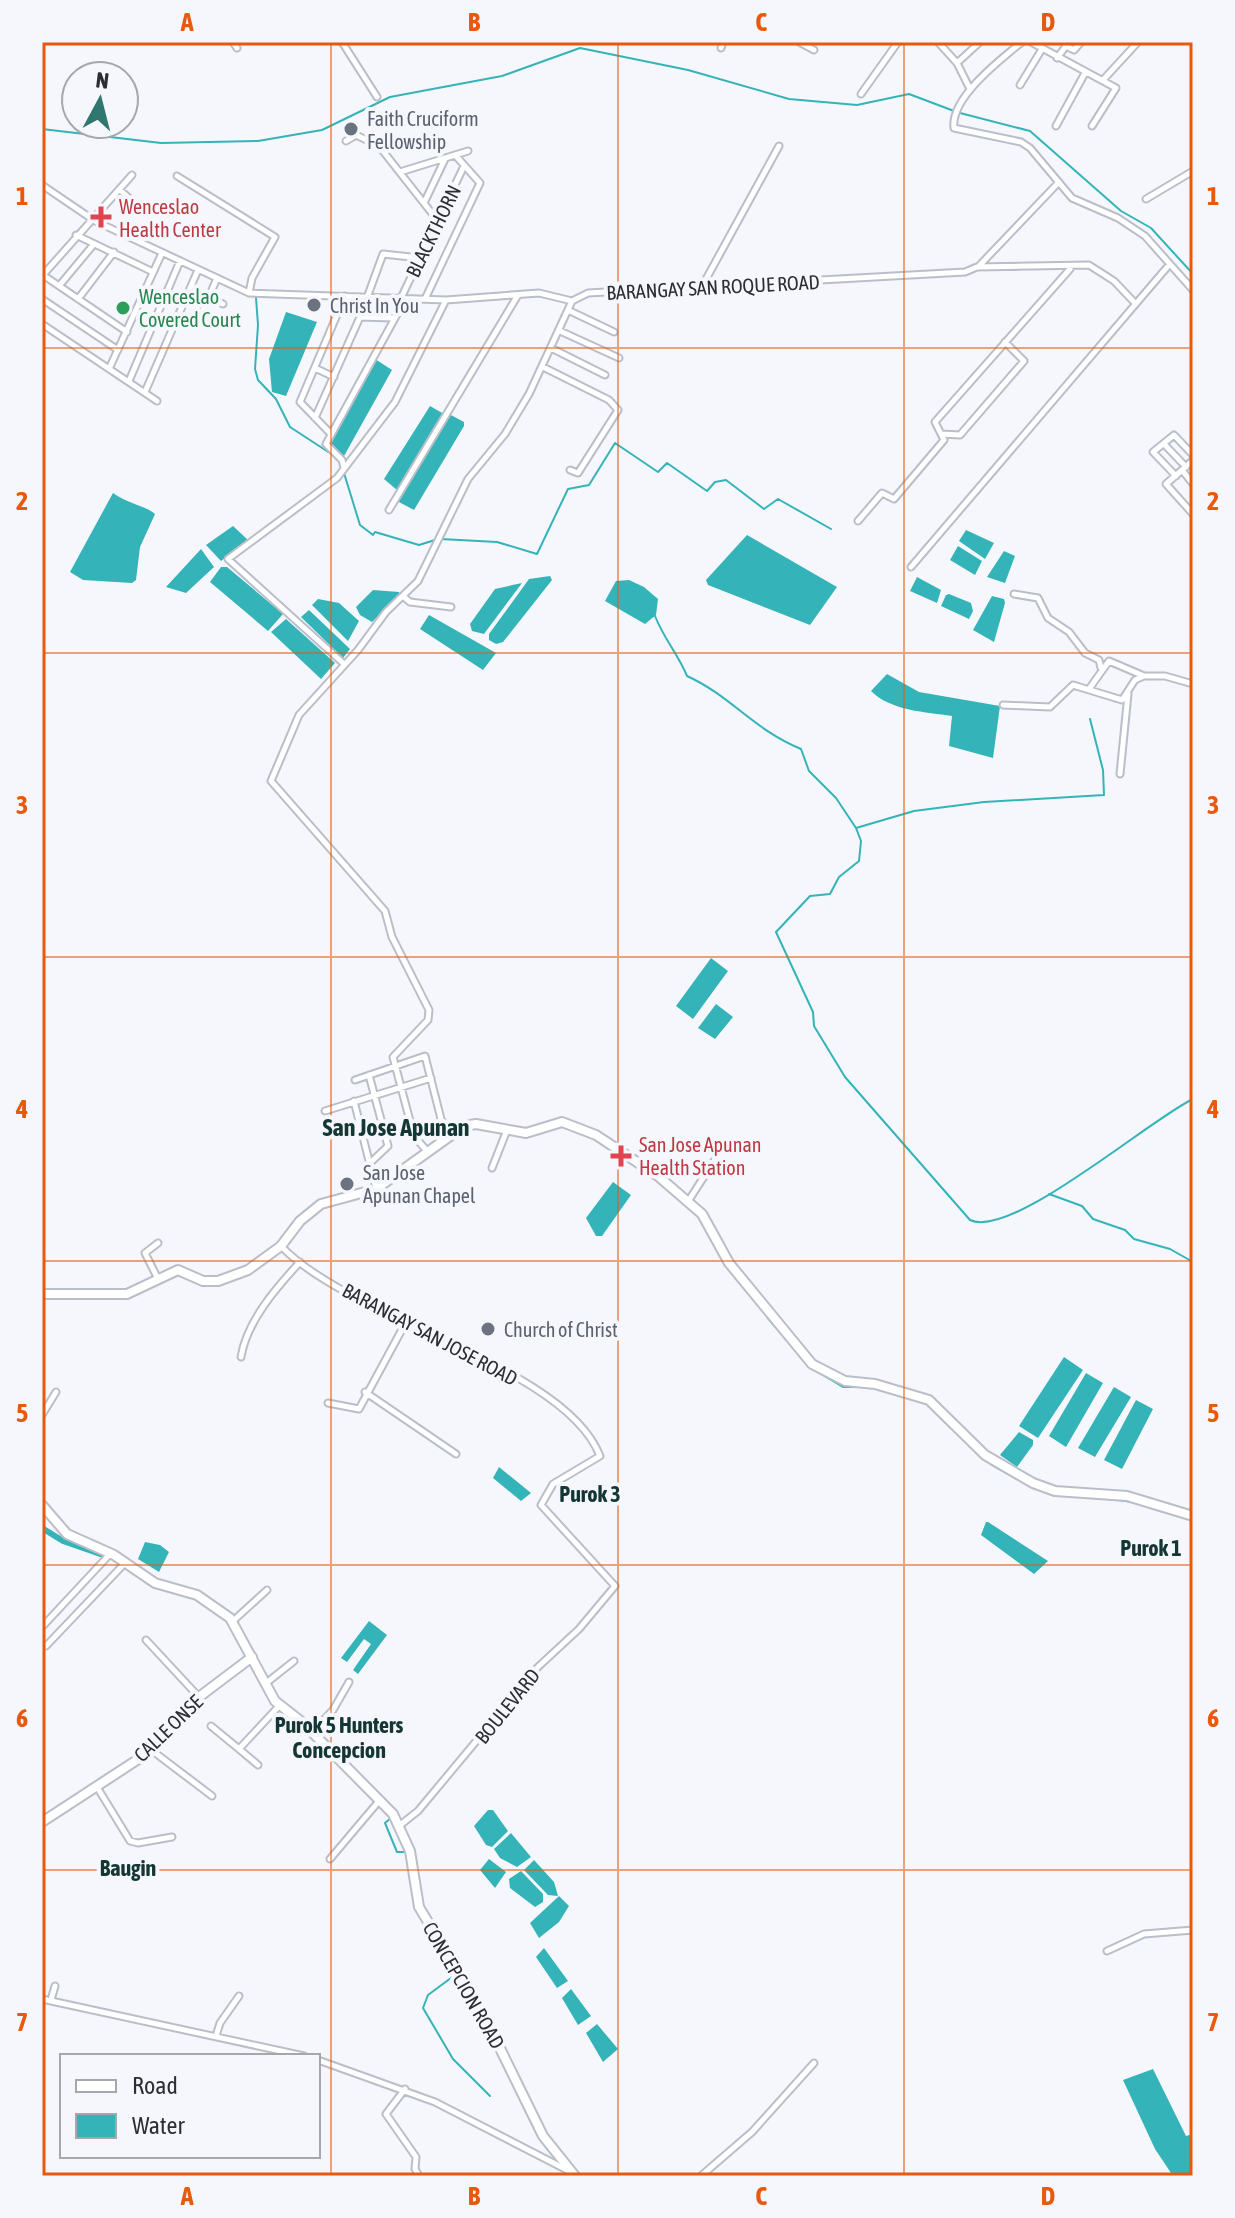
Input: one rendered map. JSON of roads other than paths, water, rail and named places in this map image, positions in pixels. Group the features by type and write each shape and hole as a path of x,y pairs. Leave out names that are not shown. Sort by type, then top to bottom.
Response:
{"street":[{"path":"342,42 377,97"},
{"path":"799,42 814,50"},
{"path":"861,94 898,42"},
{"path":"938,42 957,63 970,89"},
{"path":"957,63 980,42"},
{"path":"1022,42 970,89 956,115 954,128 1021,142 1072,198 1118,218 1145,236 1193,290"},
{"path":"1031,42 1116,88 1092,126"},
{"path":"1057,58 1066,46 1074,50 1081,42"},
{"path":"1103,80 1138,42"},
{"path":"1020,85 1042,49"},
{"path":"1056,126 1085,73"},
{"path":"346,141 356,135 368,139 400,172 438,221"},
{"path":"705,289 705,281 779,146"},
{"path":"400,172 468,151"},
{"path":"425,299 480,183 456,156"},
{"path":"424,203 445,159"},
{"name":"BLACKTHORN","path":"331,434 392,318 401,307 402,296 464,166"},
{"path":"1146,199 1193,171"},
{"path":"127,332 42,276 132,175"},
{"path":"177,176 275,237 252,278 249,293"},
{"path":"977,267 1059,182"},
{"path":"42,185 91,218 249,293 402,296 446,300 551,293 572,301 543,367 505,434 468,479 418,581 343,663 293,725 271,781 385,911 392,937 429,1010 428,1020 396,1052 396,1067 414,1136 427,1151"},
{"path":"120,190 138,206"},
{"path":"76,235 153,272"},
{"path":"59,286 94,244"},
{"path":"78,299 114,252"},
{"path":"109,369 162,253"},
{"path":"315,418 360,317 383,254 420,258"},
{"path":"129,381 180,261"},
{"name":"BARANGAY SAN ROQUE ROAD","path":"572,301 588,293 705,289 965,272 977,267 1071,268 1089,265 1114,281 1135,303"},
{"path":"911,567 1169,265"},
{"path":"858,521 882,493 894,499 944,440 935,422 1071,268"},
{"path":"145,392 198,270"},
{"path":"200,317 217,278"},
{"path":"389,510 518,295"},
{"path":"344,469 342,460 326,444 331,434 300,402 345,296"},
{"path":"209,297 223,304"},
{"path":"42,299 118,350"},
{"path":"343,663 228,559 304,505 344,469 395,402 446,300"},
{"path":"570,311 614,332"},
{"path":"360,317 392,318"},
{"path":"42,324 157,401"},
{"path":"560,331 619,358"},
{"path":"941,434 960,435 1024,361 1005,342"},
{"path":"551,348 605,375"},
{"path":"543,367 609,400 618,410 578,473 570,470"},
{"path":"315,368 334,377"},
{"path":"1176,476 1153,452 1174,435 1193,458 1176,476 1166,484 1193,514"},
{"path":"1164,444 1193,484"},
{"path":"1014,594 1038,598 1048,618 1069,632 1085,653 1099,660 1101,669"},
{"path":"404,597 410,602 451,607"},
{"path":"1089,689 1109,661 1144,676 1165,676 1193,684"},
{"path":"1003,705 1050,707 1067,687 1089,689 1122,700 1135,680 1144,676"},
{"path":"1120,774 1128,693"},
{"path":"355,1080 425,1056 441,1119 450,1134"},
{"path":"369,1075 388,1146 369,1164"},
{"path":"325,1111 431,1078"},
{"path":"354,1101 376,1189"},
{"path":"42,1294 127,1294 178,1270 203,1281 218,1281 248,1270 281,1246 300,1221 321,1204 376,1189 450,1134 476,1124 526,1133 554,1123 578,1126 637,1161 689,1200 711,1226 729,1263 812,1364 845,1381 875,1384 929,1400 985,1455 1033,1483 1055,1491 1137,1498 1193,1516"},
{"path":"492,1168 507,1130"},
{"path":"689,1200 716,1158"},
{"path":"158,1243 145,1253 158,1279"},
{"name":"BARANGAY SAN JOSE ROAD","path":"281,1246 300,1262 406,1322 511,1374 580,1422 600,1456 553,1484 541,1505 544,1512 615,1586"},
{"path":"241,1357 243,1346 264,1305 300,1262"},
{"path":"328,1403 359,1409 365,1392 406,1322"},
{"path":"42,1415 56,1392"},
{"path":"365,1392 456,1454"},
{"path":"42,1505 67,1534 110,1553 155,1583 197,1595 233,1621 267,1590"},
{"path":"42,1627 110,1553"},
{"path":"46,1646 125,1563"},
{"name":"BOULEVARD","path":"399,1826 418,1811 538,1667 579,1629 615,1586"},
{"name":"CONCEPCION ROAD","path":"233,1621 250,1659 279,1706 302,1723 399,1826 410,1851 419,1907 455,1967 470,2001 492,2032 543,2136 573,2174"},
{"path":"146,1640 199,1697"},
{"name":"CALLE ONSE","path":"42,1822 150,1749 199,1697 250,1659"},
{"path":"264,1684 294,1661"},
{"path":"311,1733 333,1710 349,1682"},
{"path":"239,1749 279,1706"},
{"path":"211,1726 258,1765"},
{"path":"150,1749 212,1796"},
{"path":"96,1786 130,1841 138,1843 172,1837"},
{"path":"330,1859 379,1802"},
{"path":"1107,1951 1144,1934 1193,1930"},
{"path":"51,2000 55,1986"},
{"path":"216,2036 225,2015 239,1996"},
{"path":"42,1999 295,2054"},
{"path":"320,2061 405,2089 573,2174"},
{"path":"701,2176 752,2132 814,2063"},
{"path":"405,2089 386,2114 416,2157 415,2169 419,2176"}],"water":[{"path":"286,312 317,322 286,396 272,392 269,359"},
{"path":"375,359 392,370 344,456 334,450 331,442"},
{"path":"430,406 444,414 397,490 384,479"},
{"path":"449,414 464,422 464,426 414,510 397,501"},
{"path":"113,493 155,514 140,547 136,580 132,583 83,580 70,572"},
{"path":"233,526 248,540 221,561 206,545"},
{"path":"966,530 994,543 985,559 959,541"},
{"path":"747,535 837,587 810,625 708,585 706,580"},
{"path":"958,546 982,561 975,575 950,560"},
{"path":"201,549 214,567 186,593 166,587"},
{"path":"1004,551 1015,556 1005,583 987,577"},
{"path":"221,567 227,567 283,614 268,631 210,582"},
{"path":"550,576 552,580 503,642 496,644 489,640 489,634 529,579"},
{"path":"917,577 941,590 937,603 910,591"},
{"path":"629,580 658,599 656,615 645,624 605,601 616,581"},
{"path":"522,583 484,634 472,631 470,624 495,589"},
{"path":"373,590 399,592 400,595 372,622 360,615 356,607"},
{"path":"949,594 971,603 973,611 969,619 941,606"},
{"path":"992,596 1004,599 1005,603 994,642 973,630"},
{"path":"318,599 339,603 359,621 348,641 312,605"},
{"path":"309,610 350,649 343,658 301,617"},
{"path":"429,615 496,653 483,670 420,629"},
{"path":"286,619 335,663 321,679 271,632"},
{"path":"887,674 919,692 1000,706 993,758 949,746 952,716 909,710 879,698 871,691"},
{"path":"711,958 728,971 693,1019 676,1006"},
{"path":"716,1004 733,1017 715,1039 698,1028"},
{"path":"613,1182 631,1195 602,1236 596,1236 586,1218"},
{"path":"1064,1357 1083,1370 1038,1438 1019,1426"},
{"path":"1086,1373 1103,1383 1066,1447 1049,1436"},
{"path":"1114,1387 1131,1397 1095,1457 1078,1448"},
{"path":"1136,1400 1153,1409 1122,1469 1104,1460"},
{"path":"1019,1432 1033,1440 1033,1445 1017,1467 1000,1455"},
{"path":"499,1467 531,1493 521,1501 493,1478"},
{"path":"986,1522 1048,1561 1034,1574 981,1535"},
{"path":"145,1542 160,1545 169,1552 159,1572 138,1559"},
{"path":"369,1621 387,1635 358,1674 353,1670 371,1644 364,1639 347,1662 341,1658"},
{"path":"488,1810 493,1810 508,1831 492,1847 486,1845 474,1826"},
{"path":"511,1833 531,1857 517,1867 500,1858 494,1849"},
{"path":"489,1859 506,1872 495,1888 480,1870"},
{"path":"534,1860 554,1882 558,1896 548,1895 524,1870"},
{"path":"521,1871 543,1894 543,1902 535,1907 510,1888 509,1879"},
{"path":"559,1896 569,1906 559,1922 539,1938 530,1923"},
{"path":"544,1948 568,1981 557,1988 536,1957"},
{"path":"571,1989 591,2016 578,2025 562,1998"},
{"path":"597,2024 618,2049 603,2062 586,2033"},
{"path":"1153,2069 1186,2136 1193,2134 1193,2176 1173,2176 1155,2149 1123,2080"}],"waterway":[{"path":"42,129 161,143 258,141 322,130 390,97 502,76 580,48 688,70 789,99 857,105 909,94 954,111"},
{"path":"960,113 1030,131 1121,211 1151,228 1193,274"},
{"path":"256,298 255,369 258,380 276,399 290,427 336,457"},
{"path":"441,539 497,542 537,554 568,489 589,485 615,443 658,472 667,463 707,491 715,482 726,480 764,509 778,499 831,529"},
{"path":"344,473 360,525 373,535 375,532 419,545 435,540"},
{"path":"655,616 687,676 717,693 784,741 801,749 809,771 836,798 856,828 914,811 984,802 1104,795 1103,770 1090,719"},
{"path":"856,828 861,841 859,861 839,877 830,894 810,896 776,932 813,1012 814,1026 845,1077 970,1220 990,1221 1047,1196 1193,1099"},
{"path":"1049,1194 1082,1206 1093,1219 1125,1230 1134,1239 1170,1249 1193,1262"},
{"path":"767,1317 808,1365"},
{"path":"813,1369 843,1387 869,1387"},
{"path":"902,1396 927,1404"},
{"path":"954,1430 992,1465 1035,1489"},
{"path":"1106,1498 1132,1502"},
{"path":"42,1528 63,1541 106,1556"},
{"path":"125,1567 153,1587 173,1592"},
{"path":"257,1676 268,1695"},
{"path":"324,1749 345,1770"},
{"path":"391,1818 385,1823 397,1852 405,1852"},
{"path":"409,1872 414,1901"},
{"path":"1183,1933 1193,1934"},
{"path":"455,1975 428,1995 423,2008 453,2059 490,2096"}],"place":[{"name":"Faith Cruciform Fellowship","path":"351,129"},
{"name":"Wenceslao Health Center","path":"101,217"},
{"name":"Christ In You","path":"314,305"},
{"name":"Wenceslao Covered Court","path":"123,308"},
{"name":"San Jose Apunan Health Station","path":"621,1156"},
{"name":"San Jose Apunan Chapel","path":"347,1184"},
{"name":"Church of Christ","path":"488,1329"}],"district":[{"name":"San Jose Apunan","path":"396,1127"},
{"name":"Purok 3","path":"590,1494"},
{"name":"Purok 1","path":"1151,1548"},
{"name":"Purok 5 Hunters Concepcion","path":"339,1738"},
{"name":"Baugin","path":"128,1868"}]}
